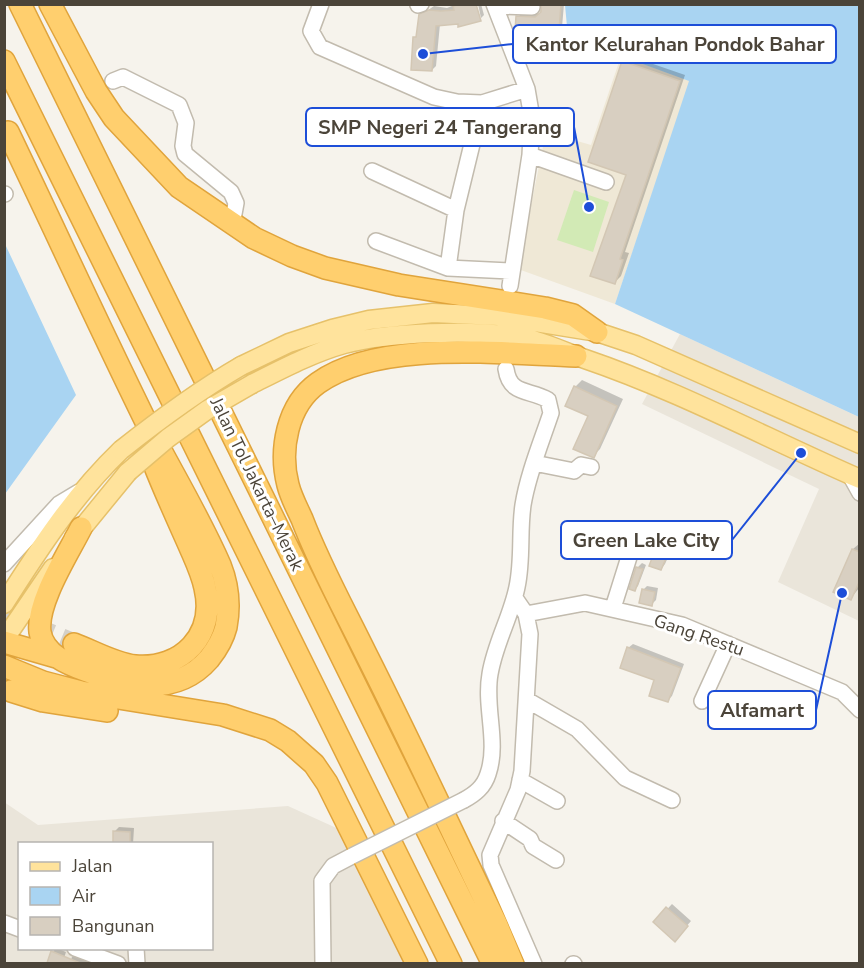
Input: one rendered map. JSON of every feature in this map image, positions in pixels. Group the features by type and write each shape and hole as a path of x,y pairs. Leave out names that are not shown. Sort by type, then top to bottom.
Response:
{"highway":[{"name":"Jalan Tol Jakarta–Merak","path":"20,4 493,963"},
{"path":"50,4 96,91 114,118 179,188 232,225 292,256 325,268 399,285 545,308 573,315 597,332"},
{"path":"4,61 451,963"},
{"path":"4,641 130,684 148,686 178,681 192,674 216,651 224,635 229,602 220,566 152,433 8,132"},
{"path":"74,644 133,666 164,663 187,651 198,639 207,615 205,585 92,307"},
{"path":"513,963 366,653 314,550 288,485 286,441 292,414 318,383 339,371 384,357 424,353 576,356"},
{"path":"56,657 43,641 40,633 41,618 50,591 81,528"},
{"path":"366,653 441,856"},
{"path":"4,666 43,682 72,690 223,715 270,730 288,741 314,764 327,783 417,963"},
{"path":"11,691 43,700 220,729 250,725"}],"main road":[{"path":"4,604 50,533 83,490 121,450 167,413 241,366 289,343 369,320 405,314 460,313 498,316 597,332 675,361 860,444"},
{"path":"4,641 27,603 81,528 128,472 168,438 207,410 297,362 345,344 400,335 516,336 550,346 664,389 855,477"}],"street":[{"path":"321,4 311,31 320,47 434,97 457,102 482,103 527,89"},
{"path":"376,241 448,268 510,279 530,155 532,118 527,89 494,5 532,7"},
{"path":"113,81 123,77 179,105 186,123 183,146 186,154 231,192 236,203 232,225"},
{"path":"448,268 456,210 482,103"},
{"path":"530,155 606,182"},
{"path":"372,171 456,210"},
{"path":"323,963 322,881 328,870 474,794 483,785 488,773 492,745 487,698 489,675 500,635 515,598 522,564 523,506 550,412 550,404 544,398 518,390 513,386 506,369"},
{"path":"534,463 574,471 581,465 591,467"},
{"path":"855,477 860,493"},
{"path":"4,564 58,504 83,490"},
{"path":"613,608 618,586 629,557"},
{"path":"515,598 526,614 531,634 520,780 490,855 491,865 534,963"},
{"name":"Gang Restu","path":"526,614 585,603 682,625 843,692 860,710"},
{"path":"702,701 728,644"},
{"path":"527,700 577,729 625,778 672,800"},
{"path":"520,780 557,801"},
{"path":"503,821 530,839 533,846 556,860"},
{"path":"78,950 94,959 113,963"}],"shaded area":[{"path":"621,56 690,81 615,304 518,269 546,132 591,145"},
{"path":"680,334 859,417 859,621 778,582 819,489 642,404"},
{"path":"4,802 38,825 288,806 343,831 407,963 5,963"}],"green space":[{"path":"574,190 609,202 593,252 557,240"}],"water":[{"path":"565,5 859,5 859,417 615,304 689,81 621,56 569,48"},
{"path":"4,244 76,395 5,494"}],"building":[{"path":"476,4 481,21 458,27 458,24 436,26 432,71 411,70 413,37 416,37 419,14 429,10 454,10 453,6"},
{"path":"541,4 561,4 558,44 518,40 515,31 516,16 535,17 541,12"},
{"path":"622,61 680,81 620,259 623,260 615,284 590,276 626,175 588,162"},
{"path":"574,386 617,406 594,458 573,449 588,416 565,406"},
{"path":"663,528 676,535 661,570 649,566 657,545 654,544"},
{"path":"852,549 860,552 860,580 851,600 833,592"},
{"path":"636,567 643,569 635,591 629,589"},
{"path":"642,589 655,592 652,606 639,603"},
{"path":"627,647 681,668 668,702 649,696 654,680 620,668"},
{"path":"113,831 130,832 130,842 113,842"},
{"path":"666,907 688,926 675,942 653,922"},
{"path":"51,951 80,963 47,963"}],"tunnel":[{"path":"4,615 74,644"}],"place":[{"name":"Kantor Kelurahan Pondok Bahar","path":"423,54"},
{"name":"SMP Negeri 24 Tangerang","path":"589,207"},
{"name":"Green Lake City","path":"801,453"},
{"name":"Alfamart","path":"842,593"}]}
